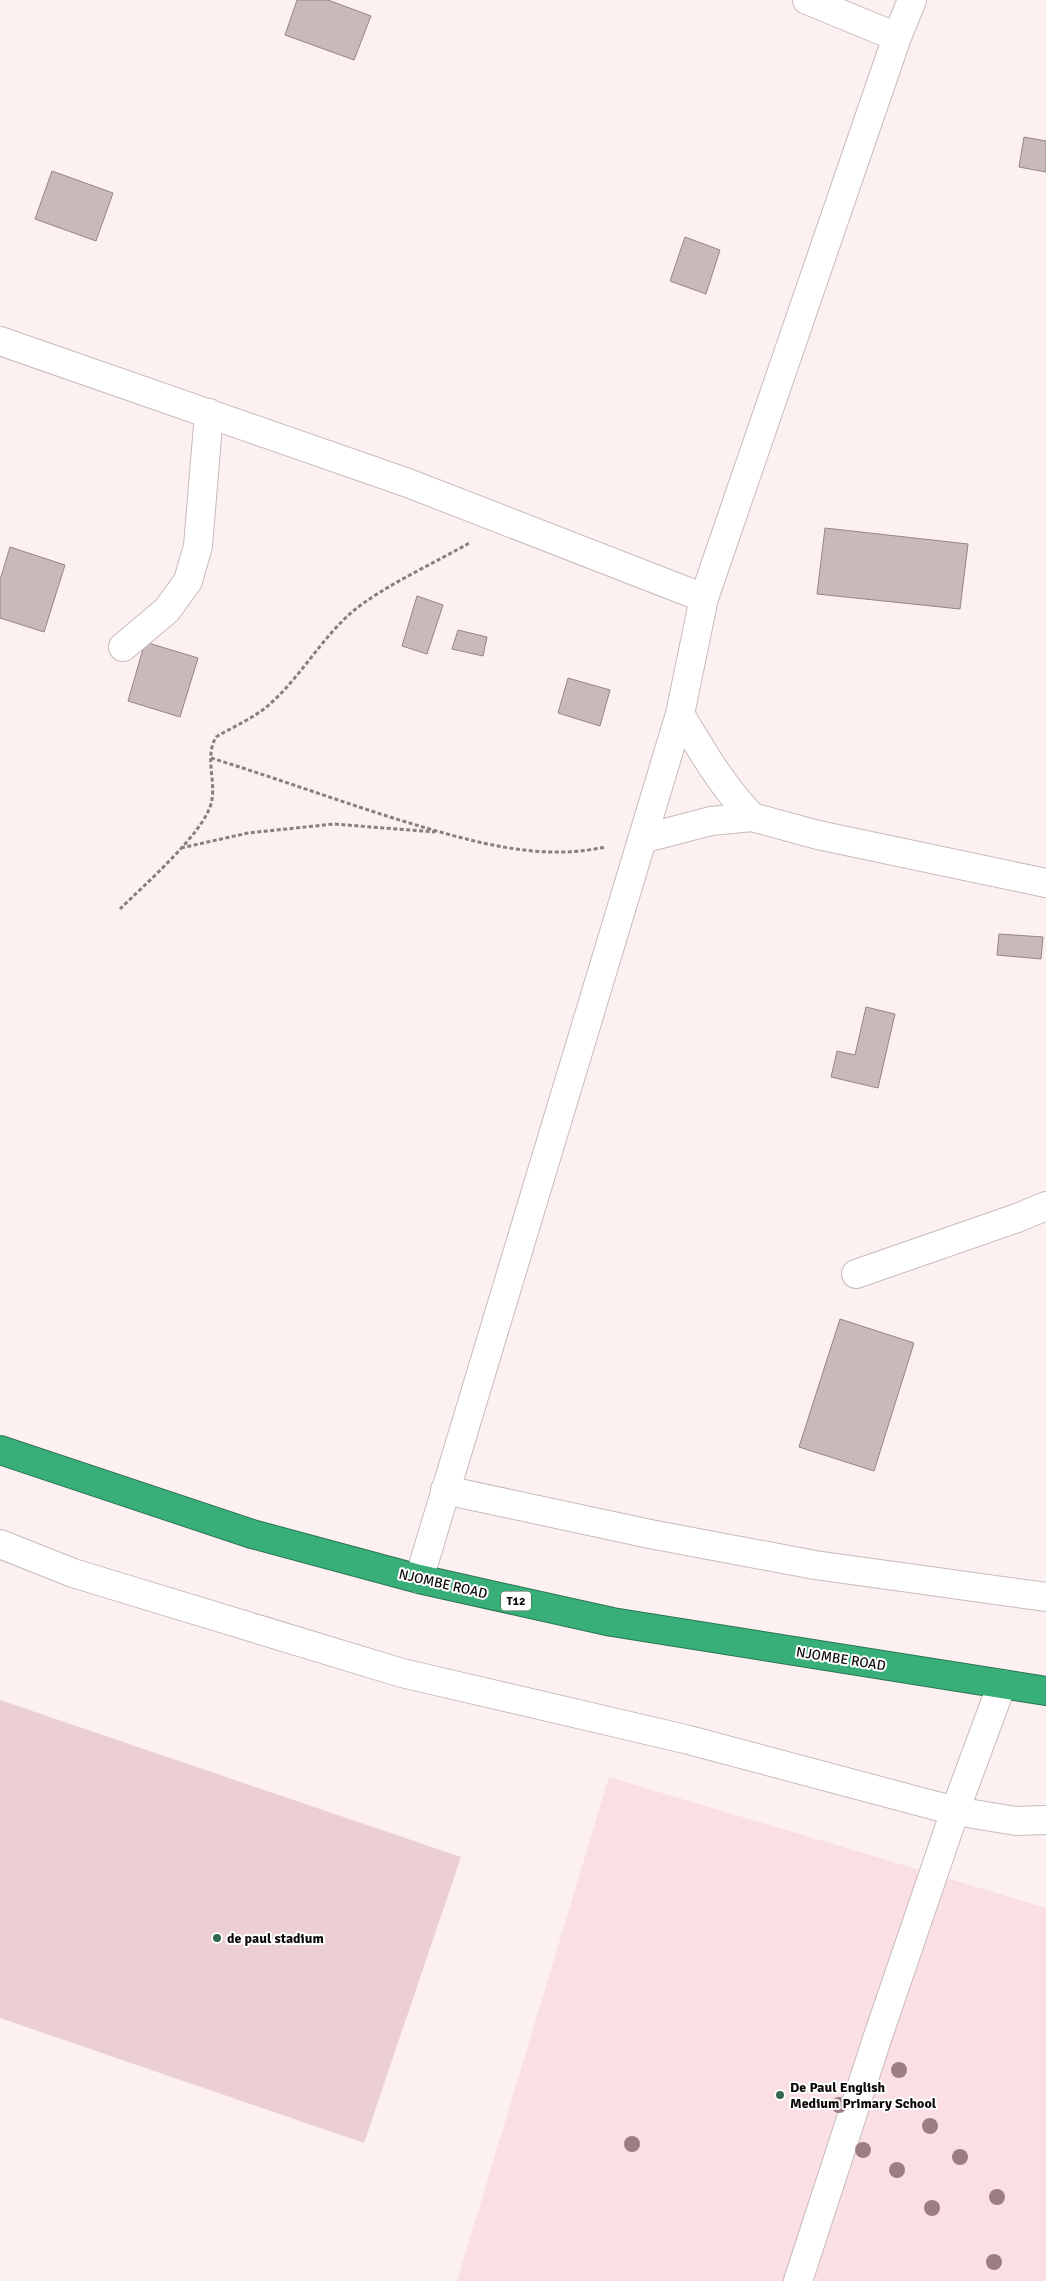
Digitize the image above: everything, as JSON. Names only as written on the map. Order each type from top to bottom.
[{"type":"highway","name":"NJOMBE ROAD","points":[[0,1450],[252,1534],[420,1579],[612,1622],[1046,1691]]},
{"type":"street","points":[[807,0],[897,37]]},
{"type":"street","points":[[420,1579],[445,1490],[680,714],[704,598],[897,37],[912,0]]},
{"type":"street","points":[[0,341],[408,483],[704,598]]},
{"type":"street","points":[[123,647],[167,610],[188,581],[198,546],[209,413]]},
{"type":"street","points":[[680,714],[730,794],[752,817]]},
{"type":"street","points":[[642,839],[711,821],[752,817],[818,834],[1046,883]]},
{"type":"street","points":[[856,1274],[1017,1218],[1046,1206]]},
{"type":"street","points":[[445,1490],[650,1534],[815,1565],[1046,1597]]},
{"type":"street","points":[[0,1544],[73,1573],[402,1673],[685,1739],[955,1811],[1016,1821],[1046,1820]]},
{"type":"street","points":[[798,2281],[955,1811],[1002,1684]]},
{"type":"path","points":[[120,908],[181,848],[210,806],[214,790],[210,758],[211,745],[216,737],[270,705],[291,683],[337,627],[354,611],[393,586],[506,521]]},
{"type":"path","points":[[210,758],[440,832],[495,846],[544,852],[589,850],[642,839]]},
{"type":"path","points":[[181,848],[248,833],[334,824],[440,832]]},
{"type":"shaded area","name":"de paul stadium","points":[[0,1700],[461,1857],[364,2143],[0,2018]]},
{"type":"shaded area","name":"De Paul English Medium Primary School","points":[[609,1777],[1046,1908],[1046,2281],[457,2281]]},
{"type":"building","points":[[297,0],[328,0],[371,16],[354,60],[285,35]]},
{"type":"building","points":[[1024,137],[1046,141],[1046,172],[1019,167]]},
{"type":"building","points":[[52,171],[113,193],[96,241],[35,219]]},
{"type":"building","points":[[685,237],[720,250],[706,294],[670,281]]},
{"type":"building","points":[[825,528],[968,544],[960,609],[817,594]]},
{"type":"building","points":[[10,547],[65,565],[44,632],[0,618],[0,580]]},
{"type":"building","points":[[417,596],[443,605],[427,654],[402,646]]},
{"type":"building","points":[[458,630],[487,637],[483,656],[452,649]]},
{"type":"building","points":[[145,642],[198,658],[180,717],[128,701]]},
{"type":"building","points":[[568,678],[610,690],[600,726],[558,713]]},
{"type":"building","points":[[999,934],[1043,937],[1041,959],[997,955]]},
{"type":"building","points":[[866,1007],[895,1014],[878,1088],[831,1077],[837,1051],[855,1055]]},
{"type":"building","points":[[840,1319],[914,1343],[874,1471],[799,1447]]},
{"type":"place","name":"de paul stadium","points":[[217,1938]]},
{"type":"place","name":"De Paul English Medium Primary School","points":[[780,2095]]}]
